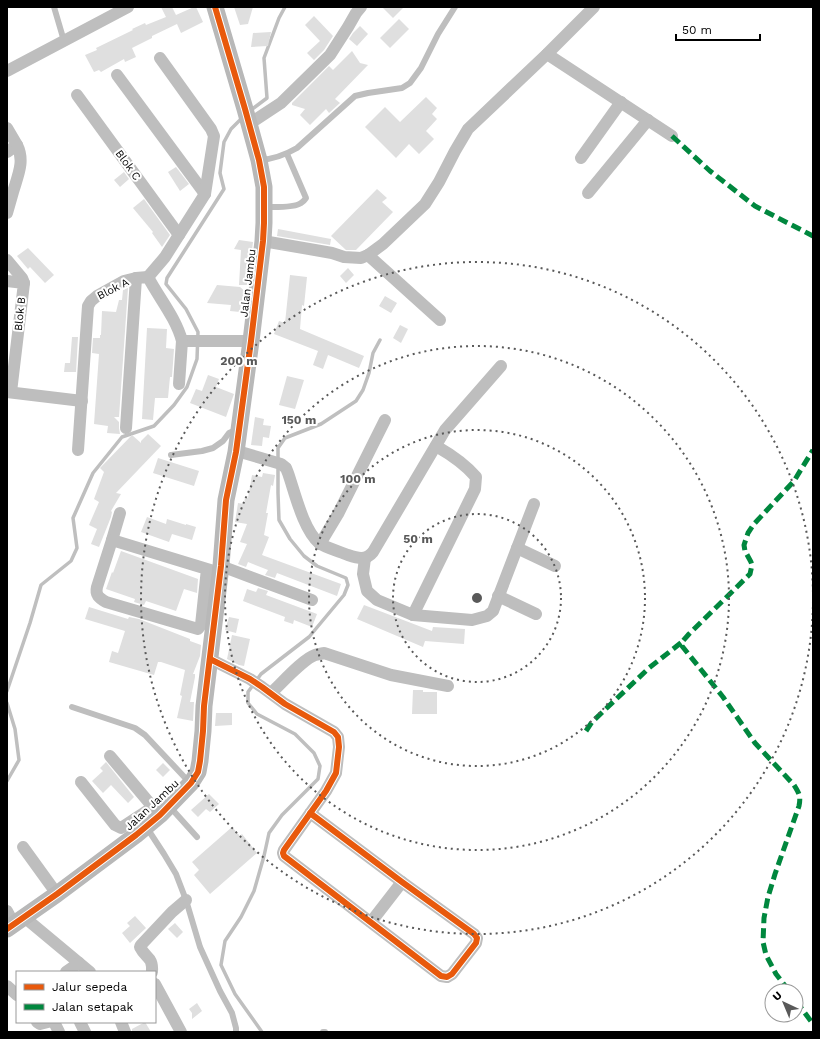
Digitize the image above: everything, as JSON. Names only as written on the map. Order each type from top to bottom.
[{"type":"street","points":[[7,71],[128,7]]},
{"type":"street","name":"Jalan Jambu","points":[[13,920],[57,894],[146,827],[161,809],[190,783],[198,772],[210,659],[216,569],[226,500],[236,452],[251,341],[264,223],[264,187],[259,160],[248,117],[215,7]]},
{"type":"street","points":[[248,117],[281,103],[330,55],[361,7]]},
{"type":"street","points":[[263,240],[332,253],[344,257],[361,258],[368,255],[383,244],[425,204],[439,182],[468,129],[594,7]]},
{"type":"street","points":[[547,54],[672,136]]},
{"type":"street","points":[[136,278],[148,277],[165,257],[205,194],[214,136],[211,129],[160,58]]},
{"type":"street","points":[[117,76],[205,194]]},
{"type":"street","name":"Blok C","points":[[77,95],[179,235]]},
{"type":"street","points":[[581,158],[621,102]]},
{"type":"street","points":[[588,194],[648,120]]},
{"type":"street","points":[[7,128],[17,145],[21,158],[19,176],[7,213]]},
{"type":"street","points":[[7,152],[17,145]]},
{"type":"street","points":[[368,255],[440,320]]},
{"type":"street","name":"Blok B","points":[[7,260],[22,278],[24,283],[9,392],[82,401]]},
{"type":"street","points":[[148,277],[181,336],[186,341],[251,341]]},
{"type":"street","name":"Blok A","points":[[78,450],[88,306],[90,301],[97,296],[124,281],[136,278],[126,428]]},
{"type":"street","name":"Blok B","points":[[7,281],[24,283]]},
{"type":"street","points":[[179,384],[186,341]]},
{"type":"street","points":[[236,452],[281,464],[286,468],[305,523],[311,534],[320,544],[356,558],[365,558],[370,556],[373,552],[446,430],[501,366]]},
{"type":"street","points":[[320,544],[338,514],[385,420]]},
{"type":"street","points":[[413,615],[475,489],[476,477],[472,472],[448,453],[436,446]]},
{"type":"street","points":[[365,558],[363,574],[367,591],[377,600],[413,615],[472,620],[487,616],[493,611],[534,504]]},
{"type":"street","points":[[120,513],[96,590],[98,597],[106,602],[198,629],[201,625],[216,569]]},
{"type":"street","points":[[112,540],[216,569],[312,600]]},
{"type":"street","points":[[517,548],[555,566]]},
{"type":"street","points":[[498,596],[536,614]]},
{"type":"street","points":[[266,690],[300,666],[308,658],[324,653],[391,675],[448,686]]},
{"type":"street","points":[[210,659],[250,679],[284,704],[334,732],[338,737],[339,754],[336,773],[326,791],[310,813],[284,850],[283,855],[441,976],[447,977],[452,974],[476,943],[474,934],[310,813]]},
{"type":"street","points":[[81,782],[115,825],[121,828],[161,809],[147,798],[110,756]]},
{"type":"street","points":[[23,847],[57,894]]},
{"type":"street","points":[[371,922],[402,882]]},
{"type":"street","points":[[152,971],[153,964],[151,960],[140,947],[172,912],[186,900]]},
{"type":"street","points":[[13,920],[89,971]]},
{"type":"street","points":[[67,971],[79,963]]},
{"type":"street","points":[[7,986],[16,994]]},
{"type":"street","points":[[156,986],[181,1032]]},
{"type":"street","points":[[54,1023],[59,1032]]},
{"type":"street","points":[[80,1023],[85,1032]]},
{"type":"lane","points":[[54,7],[64,41]]},
{"type":"lane","points":[[259,160],[272,159],[287,154],[297,148],[355,96],[402,88],[410,83],[421,68],[438,34],[455,7]]},
{"type":"lane","points":[[263,207],[297,205],[303,203],[306,198],[287,154]]},
{"type":"lane","points":[[171,455],[213,448],[229,433],[239,429]]},
{"type":"lane","points":[[72,707],[135,728],[145,736],[190,783]]},
{"type":"lane","points":[[161,809],[197,837]]},
{"type":"lane","points":[[146,827],[176,874],[186,900],[200,947],[232,1013],[237,1031]]},
{"type":"building","points":[[161,7],[172,7],[176,15],[196,7],[203,22],[181,33],[177,24],[132,48],[136,57],[125,62],[124,59],[101,72],[99,70],[94,72],[85,55],[97,50],[96,48],[133,30],[132,29],[145,23],[146,25],[166,17]]},
{"type":"building","points":[[234,7],[253,7],[248,24],[240,25]]},
{"type":"building","points":[[382,7],[404,7],[393,18]]},
{"type":"building","points":[[314,16],[333,36],[324,50],[314,60],[307,53],[320,41],[305,25]]},
{"type":"building","points":[[399,19],[409,29],[390,48],[380,38]]},
{"type":"building","points":[[360,26],[368,34],[357,46],[349,39]]},
{"type":"building","points":[[271,32],[268,46],[251,47],[253,33]]},
{"type":"building","points":[[352,51],[360,63],[368,65],[335,99],[340,103],[329,113],[326,109],[310,125],[300,115],[305,109],[292,105],[292,103],[329,66],[333,70]]},
{"type":"building","points":[[426,97],[437,108],[432,114],[437,119],[426,131],[434,139],[419,154],[409,144],[396,158],[365,127],[385,107],[400,122]]},
{"type":"building","points":[[176,167],[189,184],[180,191],[168,172]]},
{"type":"building","points":[[124,172],[129,179],[120,187],[114,180]]},
{"type":"building","points":[[377,189],[387,198],[382,202],[393,212],[356,250],[346,250],[331,236]]},
{"type":"building","points":[[144,199],[170,235],[162,247],[152,233],[153,232],[133,208]]},
{"type":"building","points":[[278,229],[331,239],[330,245],[277,236]]},
{"type":"building","points":[[239,240],[253,242],[248,285],[239,285],[241,250],[234,249]]},
{"type":"building","points":[[28,248],[54,275],[45,283],[30,267],[28,269],[17,256]]},
{"type":"building","points":[[348,268],[354,275],[346,283],[340,276]]},
{"type":"building","points":[[290,275],[307,277],[304,306],[302,305],[300,329],[364,356],[359,368],[328,355],[323,369],[313,365],[318,351],[274,334],[279,321],[285,323]]},
{"type":"building","points":[[217,285],[240,287],[247,293],[246,301],[241,303],[240,312],[230,311],[231,305],[207,303]]},
{"type":"building","points":[[128,288],[119,417],[114,417],[119,422],[120,434],[107,433],[108,426],[94,424],[99,354],[92,353],[93,338],[100,338],[101,335],[102,311],[116,312],[119,300],[122,300],[123,290]]},
{"type":"building","points":[[385,296],[397,303],[391,313],[379,306]]},
{"type":"building","points":[[400,325],[408,329],[401,343],[393,338]]},
{"type":"building","points":[[147,328],[167,329],[166,348],[174,349],[172,377],[170,377],[168,398],[155,398],[153,420],[142,419]]},
{"type":"building","points":[[72,337],[78,337],[76,372],[64,372],[65,363],[70,363]]},
{"type":"building","points":[[208,375],[219,379],[216,387],[234,394],[226,417],[190,403],[196,389],[202,391]]},
{"type":"building","points":[[287,376],[304,380],[295,409],[279,405]]},
{"type":"building","points":[[255,417],[264,419],[263,425],[271,426],[269,438],[263,437],[262,446],[251,445]]},
{"type":"building","points":[[148,434],[161,446],[116,493],[121,494],[111,511],[111,517],[99,547],[91,544],[97,529],[89,525],[99,502],[94,499],[104,472],[100,468],[132,435],[141,443],[141,441]]},
{"type":"building","points":[[158,458],[199,471],[194,486],[153,473]]},
{"type":"building","points":[[263,473],[275,475],[273,486],[271,485],[266,513],[268,513],[264,535],[269,537],[262,555],[341,584],[337,596],[277,573],[275,578],[265,575],[268,570],[248,562],[246,567],[238,564],[247,544],[240,542],[247,524],[235,522],[238,503],[244,504],[245,497],[248,498],[252,475],[262,477]]},
{"type":"building","points":[[147,517],[166,524],[167,519],[196,527],[192,540],[172,534],[169,542],[141,532]]},
{"type":"building","points":[[121,551],[198,579],[197,593],[184,589],[176,611],[146,601],[144,605],[134,602],[135,599],[106,589]]},
{"type":"building","points":[[258,588],[268,591],[266,595],[317,614],[312,627],[294,620],[293,624],[284,621],[285,617],[243,601],[247,589],[256,592]]},
{"type":"building","points":[[364,605],[432,631],[433,627],[465,629],[464,644],[425,641],[423,647],[357,619]]},
{"type":"building","points":[[89,607],[128,619],[129,617],[139,619],[190,639],[190,641],[201,645],[200,656],[193,674],[195,674],[195,677],[190,702],[194,702],[193,721],[177,718],[182,696],[180,695],[185,670],[158,662],[154,675],[109,662],[112,651],[118,653],[125,631],[85,619]]},
{"type":"building","points":[[229,617],[239,619],[236,633],[225,630]]},
{"type":"building","points":[[232,635],[250,639],[244,666],[227,659]]},
{"type":"building","points":[[413,690],[437,692],[437,714],[412,714]]},
{"type":"building","points":[[216,713],[232,713],[232,725],[215,726]]},
{"type":"building","points":[[106,762],[134,797],[128,803],[111,785],[103,793],[92,781],[103,771],[100,768]]},
{"type":"building","points":[[163,763],[170,770],[163,777],[156,770]]},
{"type":"building","points":[[209,794],[219,804],[210,812],[206,809],[198,817],[191,810]]},
{"type":"building","points":[[232,827],[240,836],[242,834],[257,853],[210,894],[194,875],[199,870],[192,862]]},
{"type":"building","points":[[135,916],[146,928],[130,943],[122,933],[130,926],[127,923]]},
{"type":"building","points":[[175,923],[183,932],[177,938],[168,929]]},
{"type":"building","points":[[197,1003],[202,1011],[192,1019],[192,1013],[189,1009]]},
{"type":"building","points":[[146,1023],[151,1032],[132,1032],[132,1029]]},
{"type":"waterway","points":[[251,110],[267,98],[264,58],[279,18],[285,7]]},
{"type":"waterway","points":[[7,691],[41,585],[71,561],[77,548],[73,518],[93,473],[122,437],[154,426],[174,405],[187,387],[197,359],[198,332],[186,309],[166,284],[167,278],[224,189],[220,173],[224,142],[231,129],[242,118]]},
{"type":"waterway","points":[[262,1032],[235,994],[221,965],[225,941],[241,917],[254,891],[269,833],[282,815],[318,779],[320,766],[314,753],[295,734],[257,714],[248,703],[248,692],[261,674],[309,637],[344,595],[348,585],[346,578],[317,566],[304,556],[290,539],[279,520],[278,448],[285,438],[321,424],[356,401],[363,390],[369,373],[373,353],[380,340]]},
{"type":"waterway","points":[[7,703],[15,729],[19,760],[7,781]]},
{"type":"marked path","points":[[672,136],[710,171],[755,206],[813,236]]},
{"type":"marked path","points":[[783,983],[776,974],[766,955],[763,942],[764,918],[768,897],[775,874],[799,806],[799,795],[794,785],[755,743],[723,697],[682,646],[682,642],[750,574],[752,565],[745,551],[744,545],[748,533],[754,524],[794,481],[813,450]]},
{"type":"marked path","points":[[586,731],[592,722],[649,668],[682,642]]},
{"type":"marked path","points":[[804,1012],[813,1024]]},
{"type":"cycle path","points":[[7,929],[136,835],[160,815],[191,783],[198,772],[203,731],[204,706],[221,566],[226,500],[236,452],[251,341],[264,223],[264,187],[259,160],[215,7]]},
{"type":"cycle path","points":[[210,659],[250,679],[285,704],[334,732],[338,737],[339,747],[336,773],[326,791],[284,850],[284,856],[441,976],[447,977],[452,974],[476,943],[477,938],[474,934],[402,882],[310,813]]}]
